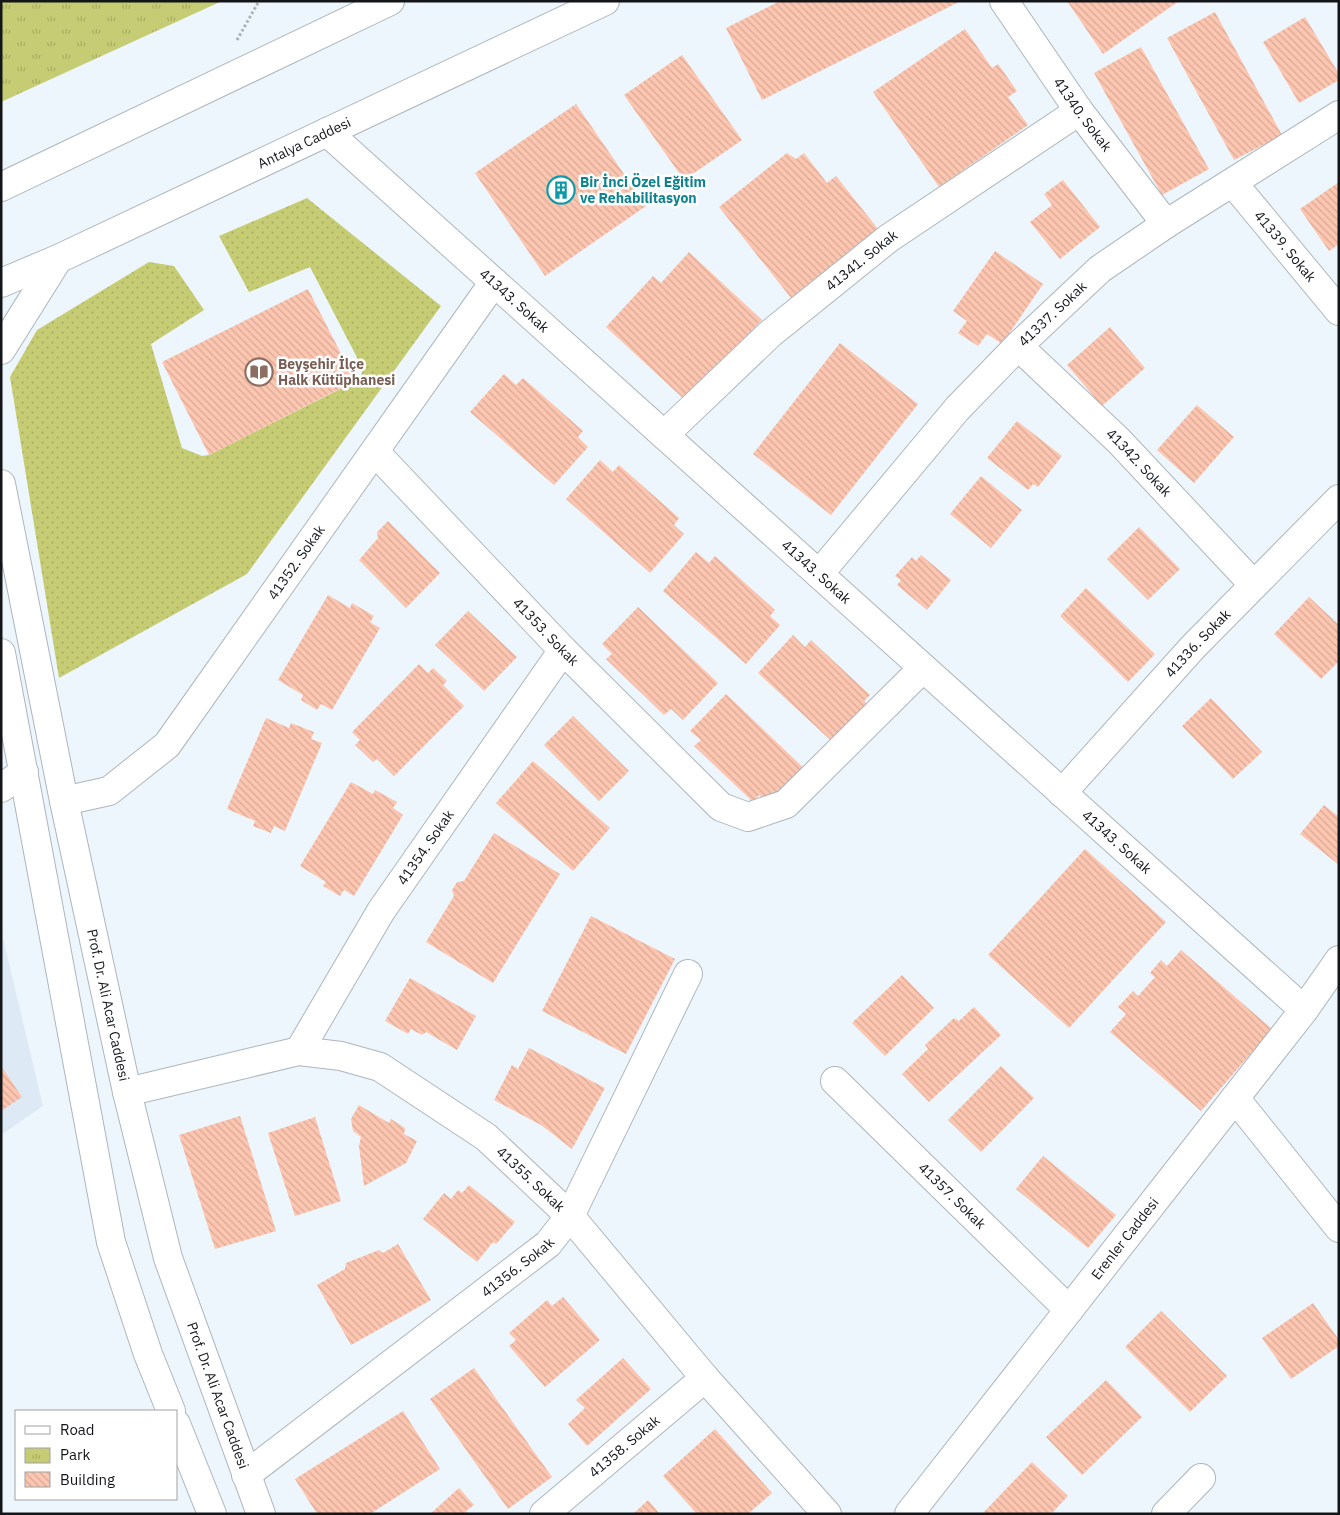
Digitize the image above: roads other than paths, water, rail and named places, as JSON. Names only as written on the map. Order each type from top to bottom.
[{"type":"street","points":[[1,188],[390,1]]},
{"type":"street","name":"Antalya Caddesi","points":[[1,284],[58,260],[605,1]]},
{"type":"street","name":"41340. Sokak","points":[[1004,1],[1079,111],[1166,224]]},
{"type":"street","name":"41341. Sokak","points":[[664,435],[771,333],[889,238],[1079,111]]},
{"type":"street","name":"41337. Sokak","points":[[818,574],[957,409],[1018,346],[1100,268],[1339,115]]},
{"type":"street","name":"41343. Sokak","points":[[327,132],[1304,1010]]},
{"type":"street","name":"41339. Sokak","points":[[1233,183],[1339,311]]},
{"type":"street","points":[[1,350],[58,260]]},
{"type":"street","name":"41352. Sokak","points":[[64,801],[109,792],[167,745],[494,282]]},
{"type":"street","name":"41342. Sokak","points":[[1018,346],[1118,441],[1254,585]]},
{"type":"street","name":"41353. Sokak","points":[[375,452],[563,650],[721,807],[748,817],[786,804],[924,668]]},
{"type":"street","name":"Prof. Dr. Ali Acar Caddesi","points":[[1,484],[64,801],[127,1092],[168,1258],[261,1514]]},
{"type":"street","name":"41336. Sokak","points":[[1062,793],[1193,647],[1339,498]]},
{"type":"street","name":"41354. Sokak","points":[[299,1051],[381,911],[563,650]]},
{"type":"street","points":[[1,653],[111,1242],[148,1354],[171,1410]]},
{"type":"street","points":[[1,788],[24,772]]},
{"type":"street","name":"Erenler Caddesi","points":[[909,1514],[1304,1010],[1339,960]]},
{"type":"street","name":"41356. Sokak","points":[[246,1475],[548,1244],[570,1216],[688,974]]},
{"type":"street","name":"41355. Sokak","points":[[86,1101],[299,1051],[341,1056],[380,1067],[486,1137],[570,1216],[705,1378],[827,1514]]},
{"type":"street","name":"41357. Sokak","points":[[836,1081],[1069,1310]]},
{"type":"street","points":[[1235,1098],[1339,1228]]},
{"type":"street","name":"41358. Sokak","points":[[544,1514],[705,1378]]},
{"type":"street","points":[[178,1429],[212,1514]]},
{"type":"street","points":[[1166,1514],[1201,1478]]},
{"type":"place","name":"Bir İnci Özel Eğitim ve Rehabilitasyon","points":[[561,190]]},
{"type":"place","name":"Beyşehir İlçe Halk Kütüphanesi","points":[[259,372]]}]
